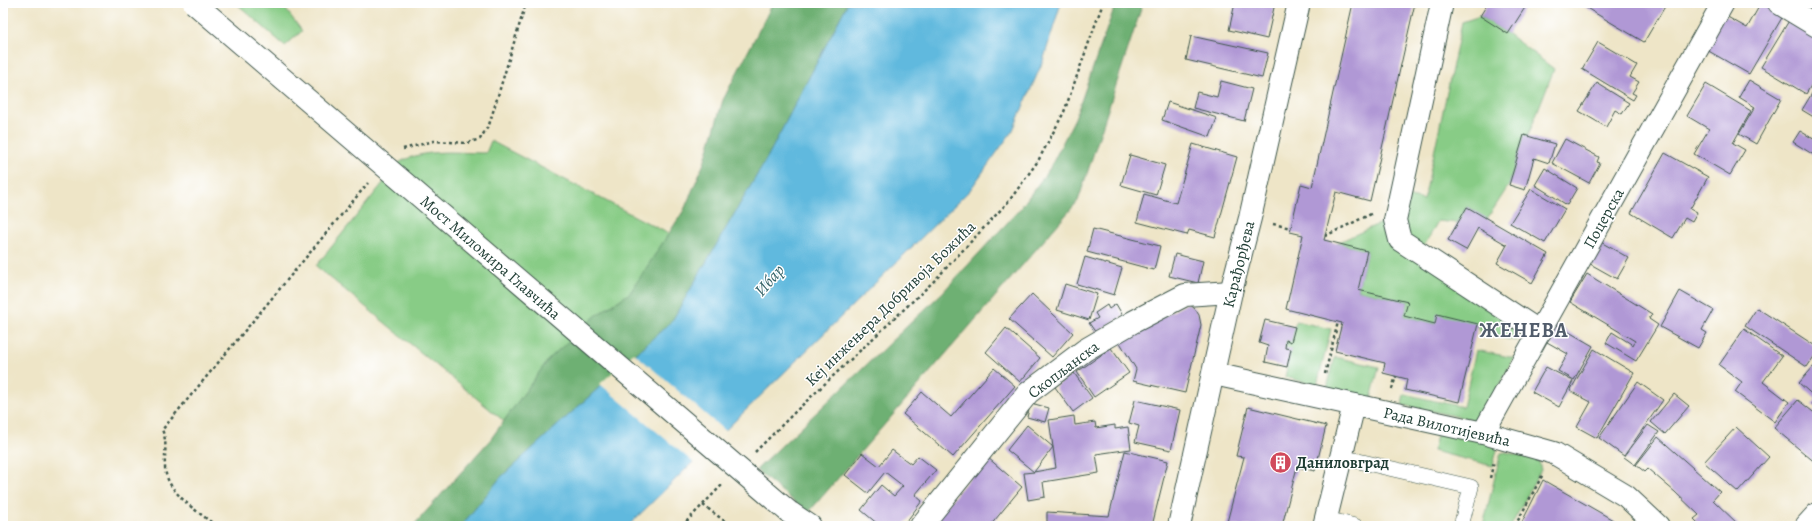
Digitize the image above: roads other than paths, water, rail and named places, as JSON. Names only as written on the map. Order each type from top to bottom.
[{"type":"street","name":"Мост Миломира Главчића","points":[[194,3],[789,512],[810,526]]},
{"type":"street","name":"Карађорђева","points":[[1179,526],[1231,292],[1299,3]]},
{"type":"street","points":[[1442,3],[1395,220],[1400,240],[1540,332]]},
{"type":"street","name":"Поцерска","points":[[1483,433],[1723,3]]},
{"type":"street","points":[[1780,3],[1817,26]]},
{"type":"street","name":"Скопљанска","points":[[921,526],[1028,393],[1085,350],[1133,322],[1185,296],[1231,292]]},
{"type":"street","name":"Рада Вилотијевића","points":[[1214,374],[1483,433],[1554,453],[1626,496],[1658,526]]},
{"type":"street","points":[[1325,522],[1354,405]]},
{"type":"street","points":[[1806,526],[1817,514]]},
{"type":"lane","points":[[1341,457],[1471,487],[1462,526]]},
{"type":"lane","points":[[1325,522],[1355,526]]},
{"type":"water","name":"Ибар","points":[[848,3],[1061,3],[1043,61],[1013,130],[970,190],[628,526],[461,526],[501,477],[672,321],[768,156]]},
{"type":"place","name":"Даниловград","points":[[1280,462]]},
{"type":"district","name":"ЖЕНЕВА","points":[[1524,330]]}]
